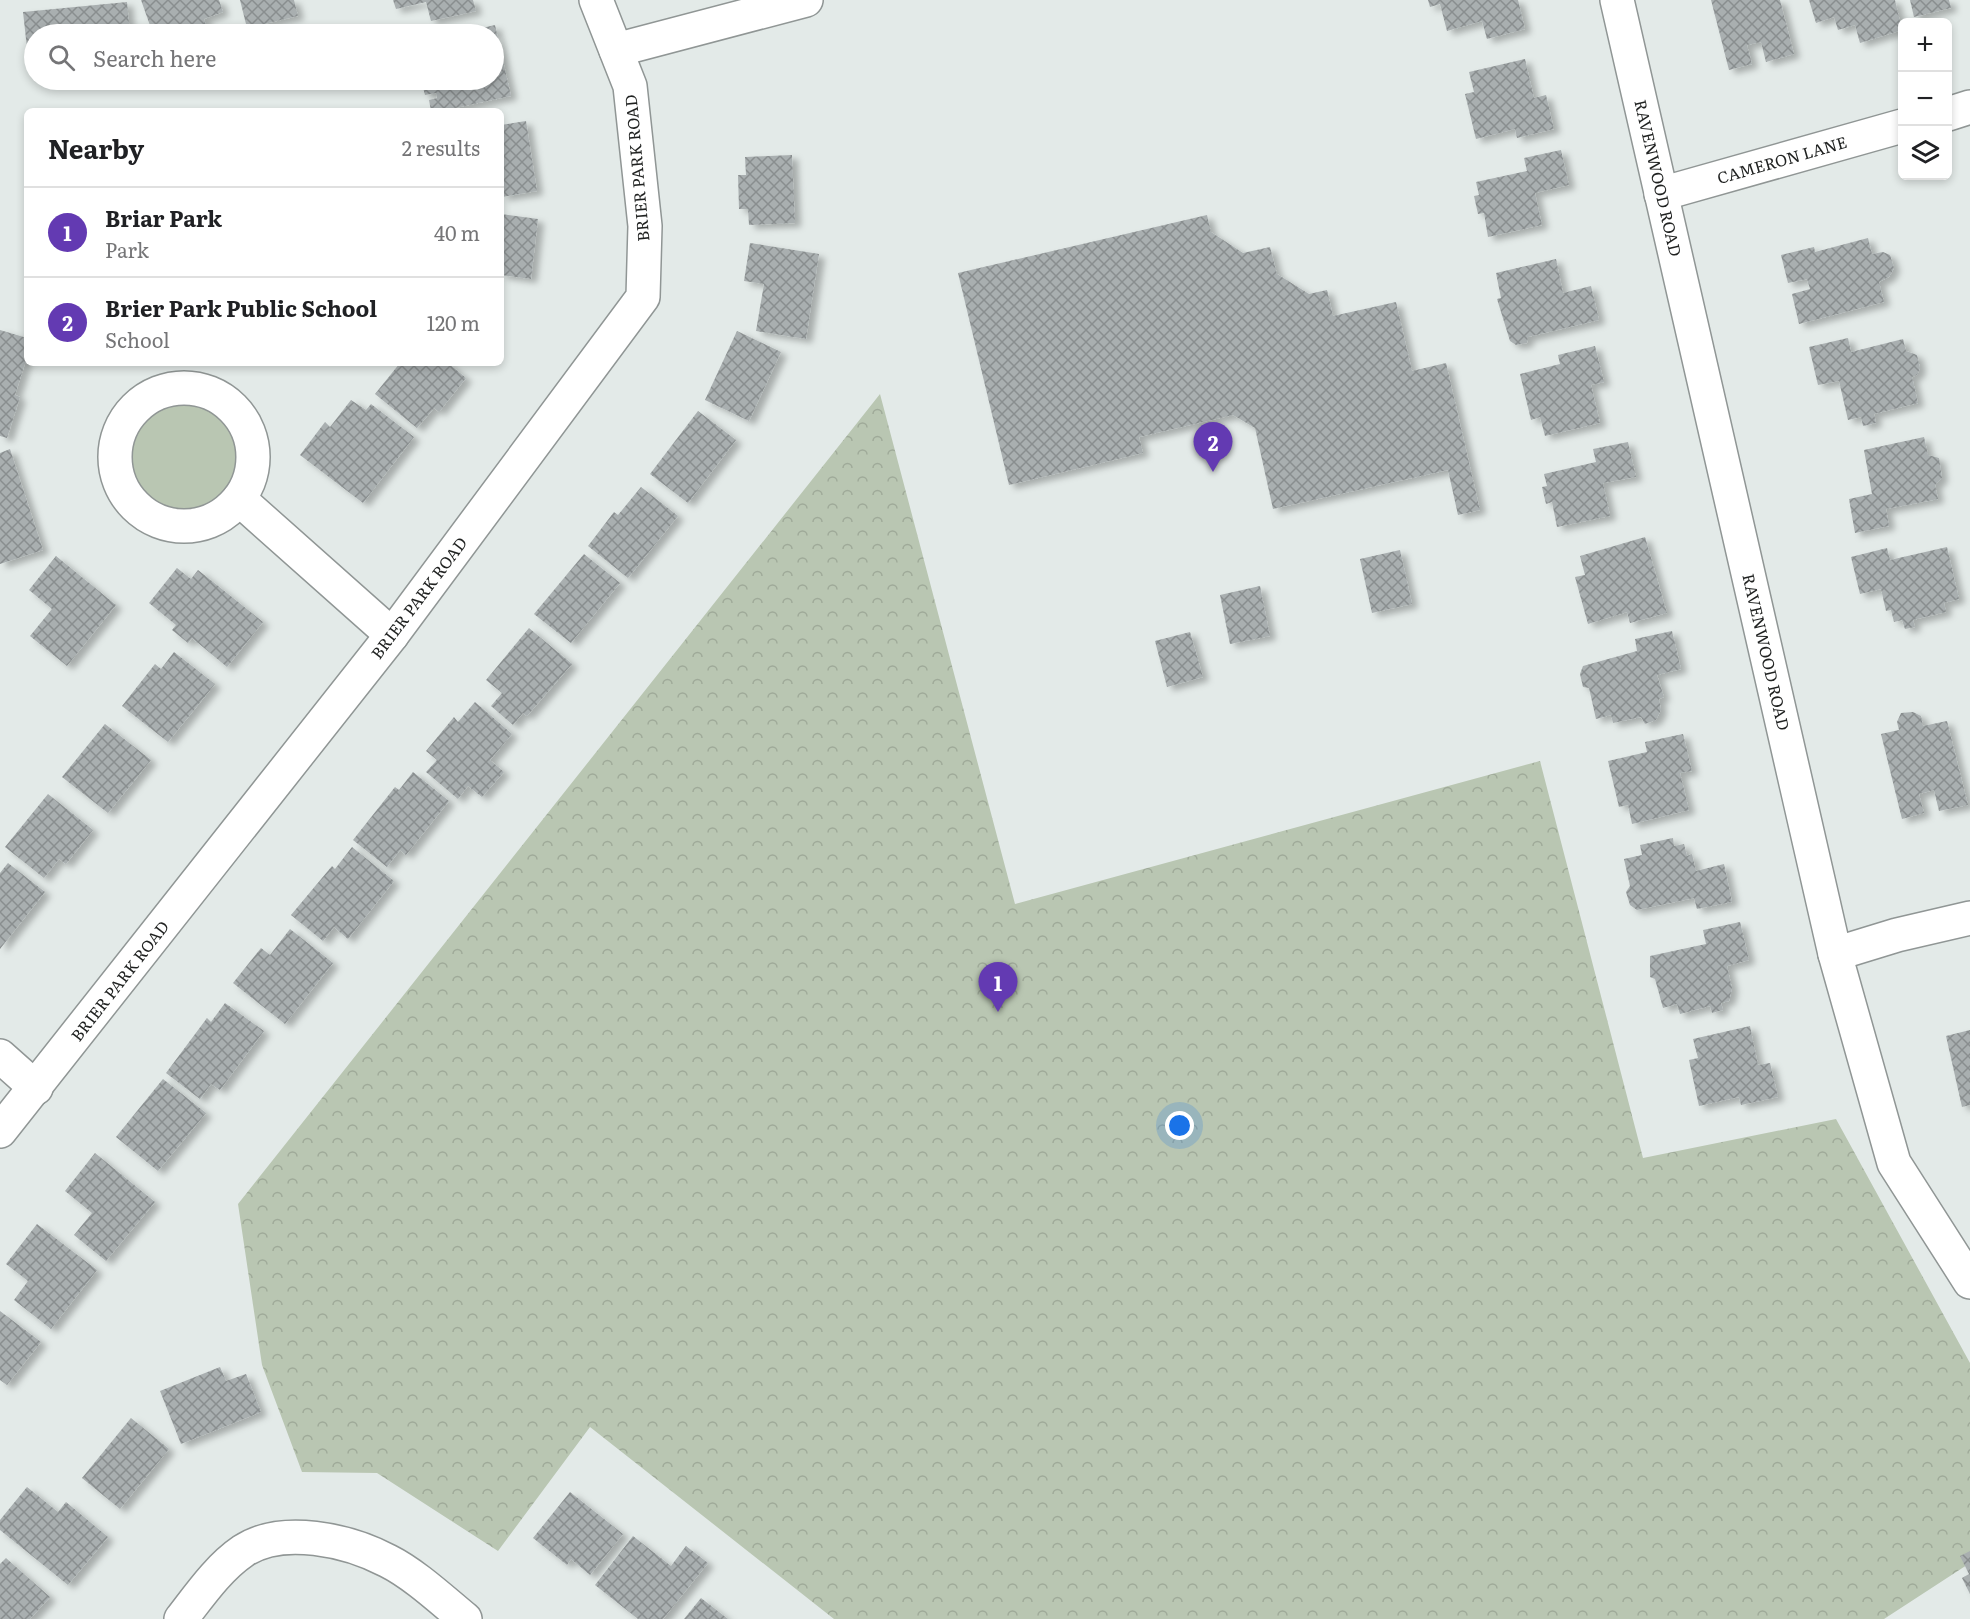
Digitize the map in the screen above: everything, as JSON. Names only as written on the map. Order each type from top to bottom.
[{"type":"street","name":"BRIER PARK ROAD","points":[[0,1131],[392,634],[643,297],[645,226],[630,86],[596,0]]},
{"type":"street","points":[[616,50],[806,0]]},
{"type":"street","name":"RAVENWOOD ROAD","points":[[1617,0],[1835,954],[1894,1163],[1970,1282]]},
{"type":"street","points":[[1952,112],[1970,107]]},
{"type":"street","name":"CAMERON LANE","points":[[1661,194],[1898,127]]},
{"type":"street","points":[[182,388],[204,391],[224,400],[240,416],[250,436],[254,458],[250,480],[239,499],[222,515],[200,524],[177,526],[154,520],[135,506],[121,487],[115,465],[116,441],[126,420],[140,403],[160,392],[182,388]]},
{"type":"street","points":[[239,499],[392,634]]},
{"type":"street","points":[[1835,954],[1897,935],[1970,918]]},
{"type":"street","points":[[0,1056],[36,1088]]},
{"type":"street","points":[[181,1619],[217,1574],[243,1551],[265,1541],[297,1537],[331,1541],[361,1549],[389,1562],[465,1619]]},
{"type":"green space","points":[[880,394],[1015,904],[1540,761],[1643,1158],[1836,1119],[1970,1363],[1970,1563],[1884,1619],[834,1619],[590,1427],[498,1551],[377,1473],[302,1472],[262,1365],[238,1204]]},
{"type":"green space","points":[[183,404],[203,408],[221,419],[232,437],[236,457],[232,477],[221,495],[203,506],[183,510],[163,506],[145,495],[134,477],[130,457],[134,437],[145,419],[163,408]]},
{"type":"building","points":[[141,0],[219,0],[223,12],[204,19],[206,24],[149,24]]},
{"type":"building","points":[[240,0],[294,0],[298,16],[264,24],[246,24]]},
{"type":"building","points":[[393,0],[473,0],[476,11],[431,21],[426,2],[396,9]]},
{"type":"building","points":[[1428,0],[1518,0],[1525,29],[1487,39],[1482,21],[1447,31],[1440,4],[1430,7]]},
{"type":"building","points":[[1711,0],[1780,0],[1794,54],[1766,62],[1761,42],[1747,45],[1752,64],[1729,70]]},
{"type":"building","points":[[1809,0],[1895,0],[1899,18],[1898,31],[1860,43],[1855,25],[1838,30],[1834,17],[1816,23]]},
{"type":"building","points":[[1910,0],[1949,0],[1951,8],[1914,17]]},
{"type":"building","points":[[127,2],[129,24],[24,24],[23,12]]},
{"type":"building","points":[[1525,59],[1534,98],[1546,95],[1554,129],[1517,138],[1515,129],[1476,139],[1465,94],[1474,92],[1469,72]]},
{"type":"building","points":[[504,65],[511,96],[455,108],[430,108],[429,100],[437,98],[436,93],[425,95],[424,90],[504,90]]},
{"type":"building","points":[[526,121],[537,191],[504,197],[504,125]]},
{"type":"building","points":[[1561,150],[1569,185],[1535,193],[1542,225],[1488,237],[1484,213],[1478,214],[1474,196],[1479,195],[1476,182],[1527,171],[1524,158]]},
{"type":"building","points":[[792,155],[795,223],[749,225],[748,209],[739,209],[738,175],[746,175],[745,157]]},
{"type":"building","points":[[504,214],[538,219],[531,279],[504,275]]},
{"type":"building","points":[[1207,215],[1211,232],[1243,253],[1270,247],[1277,274],[1309,294],[1327,290],[1333,316],[1396,302],[1412,371],[1446,363],[1480,510],[1458,515],[1448,470],[1273,509],[1255,428],[1233,415],[1139,437],[1143,453],[1009,485],[958,273]]},
{"type":"building","points":[[1868,238],[1872,254],[1883,252],[1890,255],[1894,268],[1889,277],[1879,282],[1884,302],[1799,324],[1792,294],[1810,289],[1807,279],[1788,283],[1781,255],[1814,247],[1815,252]]},
{"type":"building","points":[[750,243],[819,254],[806,339],[756,331],[764,284],[744,281]]},
{"type":"building","points":[[1556,259],[1563,293],[1591,286],[1599,320],[1528,337],[1527,343],[1516,345],[1510,341],[1497,299],[1501,298],[1496,273]]},
{"type":"building","points":[[0,330],[24,337],[24,366],[15,395],[20,397],[7,438],[0,436]]},
{"type":"building","points":[[737,331],[781,352],[749,421],[705,400]]},
{"type":"building","points":[[1848,338],[1851,352],[1903,339],[1906,351],[1917,355],[1920,368],[1917,375],[1912,377],[1918,403],[1874,414],[1876,423],[1863,426],[1861,417],[1848,420],[1839,381],[1818,385],[1809,347]]},
{"type":"building","points":[[1595,346],[1604,382],[1591,385],[1600,423],[1545,436],[1540,417],[1531,420],[1520,374],[1560,364],[1558,355]]},
{"type":"building","points":[[398,366],[452,366],[466,378],[439,412],[434,408],[417,428],[375,394]]},
{"type":"building","points":[[351,400],[366,410],[371,404],[414,437],[363,503],[300,455],[325,422],[330,427]]},
{"type":"building","points":[[698,411],[736,440],[688,503],[650,474]]},
{"type":"building","points":[[1924,437],[1928,455],[1939,458],[1942,478],[1935,485],[1938,499],[1886,509],[1889,526],[1855,533],[1849,499],[1872,494],[1864,450]]},
{"type":"building","points":[[1628,442],[1636,477],[1603,483],[1610,516],[1557,527],[1552,502],[1546,504],[1542,487],[1547,486],[1544,474],[1596,462],[1593,449]]},
{"type":"building","points":[[10,449],[43,550],[0,564],[0,453]]},
{"type":"building","points":[[641,487],[678,516],[628,578],[588,546],[614,512],[618,515]]},
{"type":"building","points":[[1645,537],[1667,613],[1630,623],[1627,612],[1588,624],[1575,577],[1585,575],[1580,556]]},
{"type":"building","points":[[1947,547],[1959,599],[1944,603],[1946,612],[1913,620],[1915,627],[1905,629],[1902,620],[1894,622],[1891,610],[1886,611],[1881,589],[1860,594],[1851,557],[1887,548],[1890,560]]},
{"type":"building","points":[[1400,550],[1412,604],[1372,613],[1360,559]]},
{"type":"building","points":[[584,554],[620,583],[571,643],[534,614]]},
{"type":"building","points":[[56,556],[116,605],[67,666],[30,636],[52,609],[29,590]]},
{"type":"building","points":[[177,568],[191,579],[198,570],[263,622],[227,667],[192,638],[188,643],[172,630],[176,625],[149,603]]},
{"type":"building","points":[[1260,586],[1270,636],[1230,644],[1220,595]]},
{"type":"building","points":[[529,628],[572,664],[527,716],[523,713],[513,725],[491,706],[502,693],[486,680]]},
{"type":"building","points":[[1672,631],[1681,669],[1657,675],[1664,697],[1659,699],[1661,710],[1656,720],[1645,724],[1641,717],[1613,723],[1611,715],[1596,719],[1589,688],[1583,687],[1580,674],[1583,666],[1637,651],[1635,639]]},
{"type":"building","points":[[1190,632],[1203,677],[1167,687],[1155,641]]},
{"type":"building","points":[[174,652],[215,684],[168,742],[122,706],[155,664],[161,669]]},
{"type":"building","points":[[475,702],[512,734],[490,760],[504,772],[482,797],[468,786],[458,799],[426,772],[437,760],[426,751],[454,717],[458,722]]},
{"type":"building","points":[[1913,712],[1921,716],[1923,726],[1947,721],[1968,805],[1939,811],[1934,790],[1919,794],[1924,813],[1902,819],[1881,734],[1899,730],[1897,722],[1901,713]]},
{"type":"building","points":[[105,724],[151,760],[108,813],[62,777]]},
{"type":"building","points":[[1683,734],[1692,771],[1680,773],[1689,810],[1632,824],[1628,805],[1619,807],[1608,761],[1647,752],[1645,742]]},
{"type":"building","points":[[413,772],[449,801],[406,855],[400,850],[387,867],[353,840],[395,787],[399,790]]},
{"type":"building","points":[[48,794],[93,830],[66,864],[59,859],[44,878],[5,847]]},
{"type":"building","points":[[1673,838],[1674,846],[1684,844],[1687,856],[1692,854],[1696,871],[1724,864],[1732,902],[1697,909],[1694,898],[1637,910],[1630,905],[1626,892],[1630,886],[1624,859],[1642,855],[1640,845]]},
{"type":"building","points":[[352,847],[394,881],[348,939],[334,927],[323,941],[291,915],[332,866],[335,869]]},
{"type":"building","points":[[8,863],[45,892],[0,949],[0,873]]},
{"type":"building","points":[[1740,922],[1749,960],[1727,966],[1732,988],[1729,1001],[1721,1003],[1723,1010],[1712,1013],[1710,1006],[1680,1014],[1677,1004],[1663,1008],[1655,979],[1650,977],[1650,956],[1706,944],[1703,930]]},
{"type":"building","points":[[290,929],[333,963],[285,1024],[233,983],[261,948],[270,955]]},
{"type":"building","points":[[225,1003],[264,1031],[220,1090],[211,1084],[200,1099],[166,1073],[207,1018],[211,1022]]},
{"type":"building","points":[[1750,1026],[1758,1065],[1770,1063],[1778,1097],[1741,1105],[1739,1097],[1699,1106],[1689,1060],[1698,1058],[1693,1039]]},
{"type":"building","points":[[1970,1030],[1970,1105],[1962,1107],[1946,1036]]},
{"type":"building","points":[[163,1079],[206,1113],[158,1171],[116,1137]]},
{"type":"building","points":[[95,1153],[155,1202],[106,1261],[74,1235],[92,1213],[65,1191]]},
{"type":"building","points":[[37,1224],[97,1270],[51,1329],[14,1300],[28,1281],[6,1264]]},
{"type":"building","points":[[0,1311],[41,1342],[7,1385],[0,1380]]},
{"type":"building","points":[[220,1367],[226,1381],[246,1374],[261,1412],[181,1444],[160,1391]]},
{"type":"building","points":[[131,1418],[169,1449],[120,1509],[82,1478]]},
{"type":"building","points":[[27,1487],[58,1512],[66,1502],[108,1537],[68,1585],[0,1530],[0,1520]]},
{"type":"building","points":[[570,1492],[623,1534],[590,1575],[571,1559],[567,1565],[533,1538]]},
{"type":"building","points":[[633,1536],[671,1566],[686,1546],[708,1563],[663,1619],[638,1619],[595,1585]]},
{"type":"building","points":[[1970,1551],[1970,1594],[1962,1578],[1969,1574],[1960,1556]]},
{"type":"building","points":[[6,1558],[50,1597],[30,1619],[0,1619],[0,1564]]},
{"type":"building","points":[[701,1598],[728,1619],[684,1619]]},
{"type":"place","name":"Brier Park Public School","points":[[1213,472]]},
{"type":"place","name":"Briar Park","points":[[998,1012]]}]
